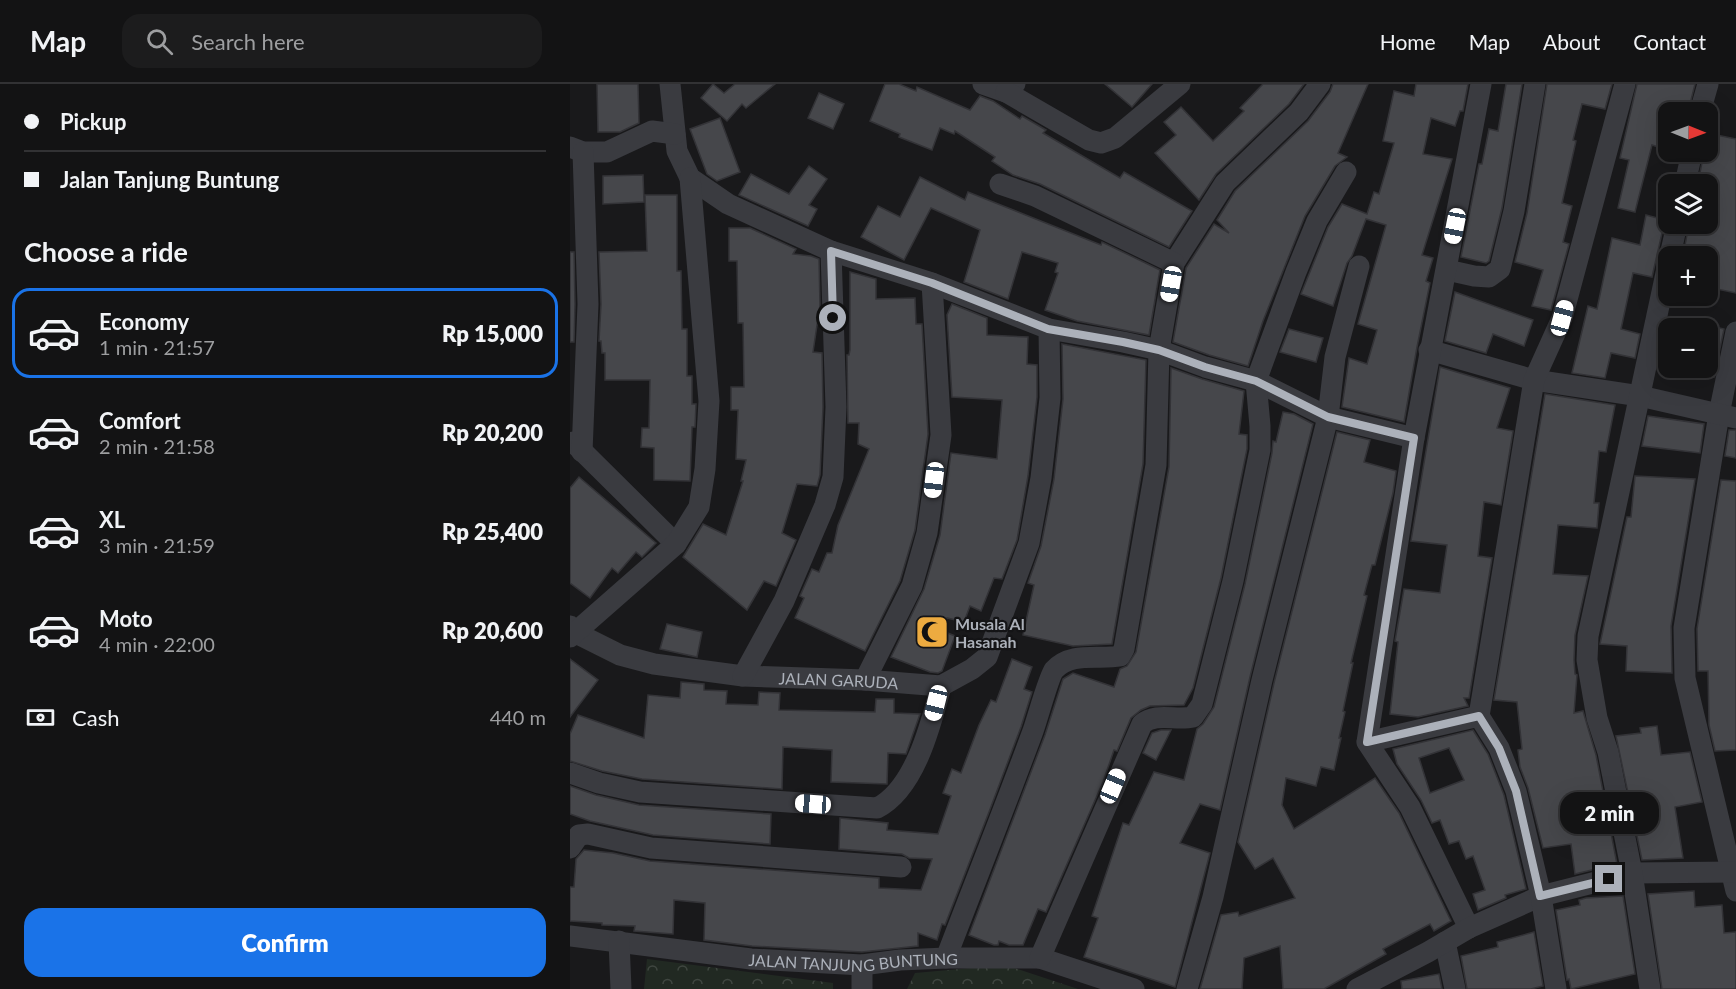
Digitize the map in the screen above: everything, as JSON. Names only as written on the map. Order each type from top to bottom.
[{"type":"street","points":[[572,632],[676,544],[699,507],[705,469],[709,401],[690,178],[677,151],[670,84]]},
{"type":"street","points":[[983,84],[1010,88],[1089,140],[1101,142],[1115,138],[1180,84]]},
{"type":"street","points":[[946,958],[1054,670],[1071,660],[1083,657],[1120,656],[1124,649],[1156,465],[1159,350],[1174,262],[1225,183],[1299,112],[1320,84]]},
{"type":"street","points":[[1469,928],[1410,807],[1367,742],[1429,350],[1447,270],[1481,84]]},
{"type":"street","points":[[1447,270],[1489,277],[1500,269],[1514,211],[1534,84]]},
{"type":"street","points":[[1556,989],[1540,896],[1516,791],[1499,748],[1479,716],[1534,380],[1562,318],[1625,84]]},
{"type":"street","points":[[1703,102],[1708,84]]},
{"type":"street","points":[[675,134],[652,131],[607,152],[577,149],[588,304],[576,446],[676,544]]},
{"type":"street","points":[[1040,957],[1142,724],[1148,718],[1181,720],[1193,717],[1202,704],[1233,581],[1260,450],[1256,381],[1317,221],[1346,172]]},
{"type":"street","points":[[690,178],[728,204],[831,251],[932,283],[1048,329],[1159,350],[1205,367],[1256,381],[1328,417],[1414,438]]},
{"type":"street","points":[[1000,184],[1035,196],[1174,262]]},
{"type":"street","points":[[744,676],[784,601],[825,505],[833,477],[836,407],[831,251]]},
{"type":"street","points":[[1187,989],[1213,897],[1262,680],[1328,417],[1335,357],[1359,266]]},
{"type":"street","points":[[866,680],[912,586],[927,533],[941,435],[932,283]]},
{"type":"street","points":[[1650,989],[1632,873],[1587,660],[1588,636],[1659,306]]},
{"type":"street","points":[[570,773],[599,783],[640,792],[877,808],[895,796],[927,738],[941,686],[972,669],[987,657],[1029,543],[1041,478],[1050,398],[1048,329]]},
{"type":"street","points":[[1357,989],[1469,928],[1540,896],[1632,873],[1735,879],[1685,678],[1684,628],[1727,416],[1736,332]]},
{"type":"street","points":[[1429,350],[1534,380],[1640,396],[1727,416]]},
{"type":"street","name":"JALAN GARUDA","points":[[572,632],[620,655],[654,664],[744,676],[866,680],[941,686]]},
{"type":"street","points":[[1367,742],[1479,716]]},
{"type":"street","points":[[570,848],[579,835],[588,834],[651,848],[901,867]]},
{"type":"street","name":"JALAN TANJUNG BUNTUNG","points":[[570,936],[751,959],[862,965],[900,960],[1040,957],[1134,989]]},
{"type":"street","points":[[619,941],[621,989]]},
{"type":"street","points":[[1445,942],[1455,989]]},
{"type":"street","points":[[862,965],[862,989]]},
{"type":"green space","points":[[647,959],[833,983],[833,989],[644,989]]},
{"type":"green space","points":[[1005,965],[1078,989],[907,989],[915,973]]},
{"type":"building","points":[[597,84],[638,84],[639,123],[620,132],[598,132]]},
{"type":"building","points":[[713,84],[724,93],[735,84],[775,84],[746,108],[742,104],[727,121],[701,98]]},
{"type":"building","points":[[885,84],[899,84],[916,91],[917,87],[970,110],[980,96],[993,101],[1020,119],[1022,116],[1046,130],[1043,133],[1120,178],[1124,172],[1192,211],[1169,247],[1040,184],[1013,175],[992,161],[995,157],[955,131],[954,134],[940,128],[932,150],[899,137],[900,134],[870,121]]},
{"type":"building","points":[[1105,84],[1152,84],[1132,107]]},
{"type":"building","points":[[1263,84],[1304,84],[1289,104],[1216,174],[1199,200],[1155,153],[1176,135],[1164,122],[1181,107],[1213,141],[1244,111],[1240,108]]},
{"type":"building","points":[[1333,84],[1368,84],[1338,153],[1347,157],[1335,166],[1305,216],[1263,321],[1248,366],[1173,342],[1186,268],[1214,224],[1229,233],[1217,220],[1235,191],[1308,121],[1330,92]]},
{"type":"building","points":[[1416,84],[1468,84],[1463,111],[1460,111],[1455,126],[1431,118],[1423,154],[1452,159],[1422,255],[1433,258],[1426,281],[1430,283],[1404,422],[1342,407],[1349,358],[1367,364],[1377,330],[1358,324],[1386,225],[1366,219],[1352,256],[1347,263],[1333,306],[1301,294],[1328,227],[1342,204],[1367,214],[1374,192],[1379,194],[1394,143],[1383,141],[1394,91],[1414,96]]},
{"type":"building","points":[[1506,84],[1522,84],[1502,208],[1489,261],[1486,263],[1461,257],[1479,164],[1482,164],[1489,129],[1498,131]]},
{"type":"building","points":[[1547,84],[1612,84],[1605,109],[1582,104],[1562,203],[1572,206],[1563,242],[1569,244],[1551,310],[1532,306],[1543,270],[1515,262],[1527,213]]},
{"type":"building","points":[[1637,84],[1695,84],[1690,102],[1658,102],[1658,147],[1652,145],[1635,212],[1618,208],[1629,160],[1620,158]]},
{"type":"building","points":[[819,93],[844,104],[833,129],[808,118]]},
{"type":"building","points":[[720,118],[740,172],[717,181],[707,174],[690,129]]},
{"type":"building","points":[[1718,135],[1736,139],[1736,293],[1718,289],[1718,246],[1685,246],[1687,234],[1718,234],[1718,174],[1700,174],[1702,162],[1718,162]]},
{"type":"building","points":[[809,166],[827,179],[809,205],[817,209],[808,226],[739,195],[751,174],[789,194]]},
{"type":"building","points":[[643,175],[644,202],[603,204],[603,176]]},
{"type":"building","points":[[920,177],[965,200],[968,192],[1101,245],[1102,242],[1160,270],[1149,335],[1077,321],[1045,310],[1058,273],[1055,272],[1058,263],[1022,252],[1008,299],[964,282],[980,230],[931,208],[904,260],[861,237],[878,206],[900,217]]},
{"type":"building","points":[[645,195],[677,195],[677,271],[681,271],[682,329],[687,329],[687,376],[692,376],[692,404],[696,404],[695,427],[692,427],[690,481],[654,480],[654,448],[641,447],[642,428],[649,428],[650,380],[605,380],[605,353],[602,353],[601,341],[599,341],[601,304],[599,252],[647,251]]},
{"type":"building","points":[[1646,215],[1658,218],[1658,234],[1662,234],[1652,277],[1633,273],[1621,329],[1640,334],[1635,358],[1611,353],[1605,378],[1572,373],[1588,306],[1597,309],[1612,238],[1640,245]]},
{"type":"building","points":[[729,228],[750,228],[796,249],[793,254],[819,259],[820,305],[813,352],[822,353],[823,407],[820,475],[817,486],[797,484],[782,533],[796,540],[776,586],[764,581],[747,610],[683,557],[703,524],[726,535],[743,481],[741,481],[746,460],[736,459],[738,410],[731,410],[731,387],[744,387],[743,323],[738,323],[737,261],[729,261]]},
{"type":"building","points":[[570,252],[574,252],[574,342],[570,342]]},
{"type":"building","points":[[850,272],[876,279],[876,299],[915,298],[916,324],[922,324],[928,434],[915,530],[900,581],[865,651],[795,618],[804,598],[800,596],[812,569],[819,572],[827,553],[832,553],[838,525],[869,449],[858,444],[859,423],[848,423],[847,355],[850,350]]},
{"type":"building","points":[[1455,292],[1533,320],[1524,346],[1493,334],[1486,353],[1445,341]]},
{"type":"building","points":[[952,304],[987,318],[987,335],[1028,337],[1027,364],[1037,365],[1037,397],[1028,476],[1017,540],[1002,579],[994,578],[981,611],[970,606],[964,622],[947,618],[943,631],[955,636],[942,671],[938,673],[891,657],[924,589],[940,535],[951,453],[997,459],[1002,400],[952,397],[947,315]]},
{"type":"building","points":[[1718,328],[1724,329],[1718,358]]},
{"type":"building","points":[[1289,329],[1323,338],[1316,362],[1280,352]]},
{"type":"building","points":[[1062,344],[1146,360],[1143,464],[1112,644],[1073,646],[1023,635],[1034,585],[1028,583],[1041,546],[1054,479],[1063,399]]},
{"type":"building","points":[[1440,367],[1510,388],[1497,428],[1513,431],[1501,505],[1484,502],[1478,556],[1492,558],[1469,698],[1464,698],[1468,706],[1418,717],[1390,714],[1398,642],[1395,641],[1404,589],[1440,593],[1447,545],[1411,541]]},
{"type":"building","points":[[1171,368],[1244,391],[1239,434],[1247,435],[1247,449],[1221,578],[1193,688],[1184,705],[1150,706],[1131,718],[1117,751],[1114,750],[1103,782],[1046,912],[1038,909],[1023,945],[1009,945],[999,941],[998,945],[994,945],[969,935],[1045,735],[1063,679],[1073,673],[1114,687],[1120,669],[1127,666],[1136,652],[1169,467]]},
{"type":"building","points":[[1545,394],[1615,405],[1606,452],[1599,451],[1594,503],[1599,503],[1597,528],[1558,525],[1553,574],[1588,576],[1575,635],[1574,660],[1577,675],[1574,713],[1583,711],[1596,755],[1617,864],[1575,874],[1571,844],[1543,848],[1528,788],[1520,767],[1518,750],[1522,749],[1517,702],[1494,700]]},
{"type":"building","points":[[1283,412],[1294,414],[1313,424],[1250,677],[1220,810],[1200,804],[1180,843],[1210,853],[1175,987],[1084,957],[1098,918],[1092,916],[1123,823],[1129,825],[1154,772],[1184,780],[1197,729],[1214,707],[1245,584],[1273,441],[1276,442]]},
{"type":"building","points":[[1648,416],[1704,424],[1700,453],[1642,446]]},
{"type":"building","points":[[1729,430],[1736,430],[1736,458],[1725,456]]},
{"type":"building","points":[[1337,432],[1370,440],[1364,462],[1396,471],[1393,493],[1375,565],[1372,565],[1364,595],[1367,596],[1351,663],[1353,663],[1334,770],[1321,767],[1316,786],[1286,778],[1282,805],[1294,829],[1375,778],[1399,813],[1451,921],[1434,931],[1430,924],[1383,949],[1386,954],[1324,989],[1283,989],[1280,946],[1244,958],[1242,989],[1200,989],[1221,915],[1238,912],[1239,916],[1295,898],[1273,858],[1255,869],[1238,842],[1274,683]]},
{"type":"building","points":[[1635,476],[1695,479],[1671,626],[1672,673],[1626,671],[1627,646],[1600,644],[1627,517],[1631,517]]},
{"type":"building","points":[[579,477],[656,543],[642,557],[636,552],[618,573],[612,568],[590,598],[570,583],[570,488]]},
{"type":"building","points":[[1721,480],[1736,481],[1736,750],[1715,751],[1709,725],[1708,671],[1698,671],[1697,629]]},
{"type":"building","points":[[667,624],[702,632],[697,657],[660,649]]},
{"type":"building","points":[[570,659],[598,680],[570,717]]},
{"type":"building","points":[[1012,659],[1032,667],[1024,689],[1032,692],[989,812],[937,940],[918,933],[918,946],[862,952],[752,946],[704,940],[705,903],[674,900],[673,934],[634,931],[635,926],[570,921],[570,887],[574,887],[576,859],[584,850],[613,853],[650,861],[879,878],[879,888],[921,890],[932,859],[839,849],[840,818],[888,823],[887,830],[938,834],[951,796],[943,793],[952,769],[961,773],[979,725],[991,700],[996,702]]},
{"type":"building","points":[[681,682],[704,684],[704,690],[727,691],[726,704],[758,705],[759,692],[780,693],[779,710],[875,712],[876,699],[894,699],[894,713],[920,714],[906,754],[888,753],[887,784],[831,782],[832,750],[783,747],[782,789],[642,779],[602,771],[570,761],[570,734],[578,715],[644,738],[648,695],[680,698]]},
{"type":"building","points":[[1657,726],[1661,755],[1690,752],[1702,802],[1675,807],[1683,858],[1642,860],[1616,736],[1641,733],[1640,728]]},
{"type":"building","points":[[1171,730],[1156,760],[1143,753],[1152,733]]},
{"type":"building","points":[[1473,730],[1488,754],[1504,795],[1526,889],[1505,895],[1506,898],[1478,910],[1473,894],[1485,890],[1473,856],[1466,859],[1459,841],[1449,844],[1440,820],[1432,823],[1421,800],[1397,764],[1393,749]],"holes":[[[1449,748],[1464,780],[1430,793],[1419,758]]]},
{"type":"building","points":[[570,786],[639,805],[771,814],[770,844],[653,835],[590,821],[570,814]]},
{"type":"building","points":[[1694,891],[1695,907],[1722,905],[1724,933],[1736,932],[1736,989],[1662,989],[1648,894]]},
{"type":"building","points":[[1623,896],[1635,974],[1571,989],[1569,979],[1567,980],[1556,910],[1580,905],[1579,900],[1586,898]]},
{"type":"building","points":[[1534,932],[1543,986],[1531,989],[1467,989],[1461,956],[1498,947],[1497,942]]},
{"type":"building","points":[[1439,974],[1442,989],[1402,989],[1401,981]]},
{"type":"place","name":"Musala Al Hasanah","points":[[932,632]]},
{"type":"route","points":[[833,318],[831,251],[932,283],[1048,329],[1159,350],[1205,367],[1256,381],[1328,417],[1414,438],[1367,742],[1479,716],[1499,748],[1516,791],[1540,896],[1609,879]]}]
